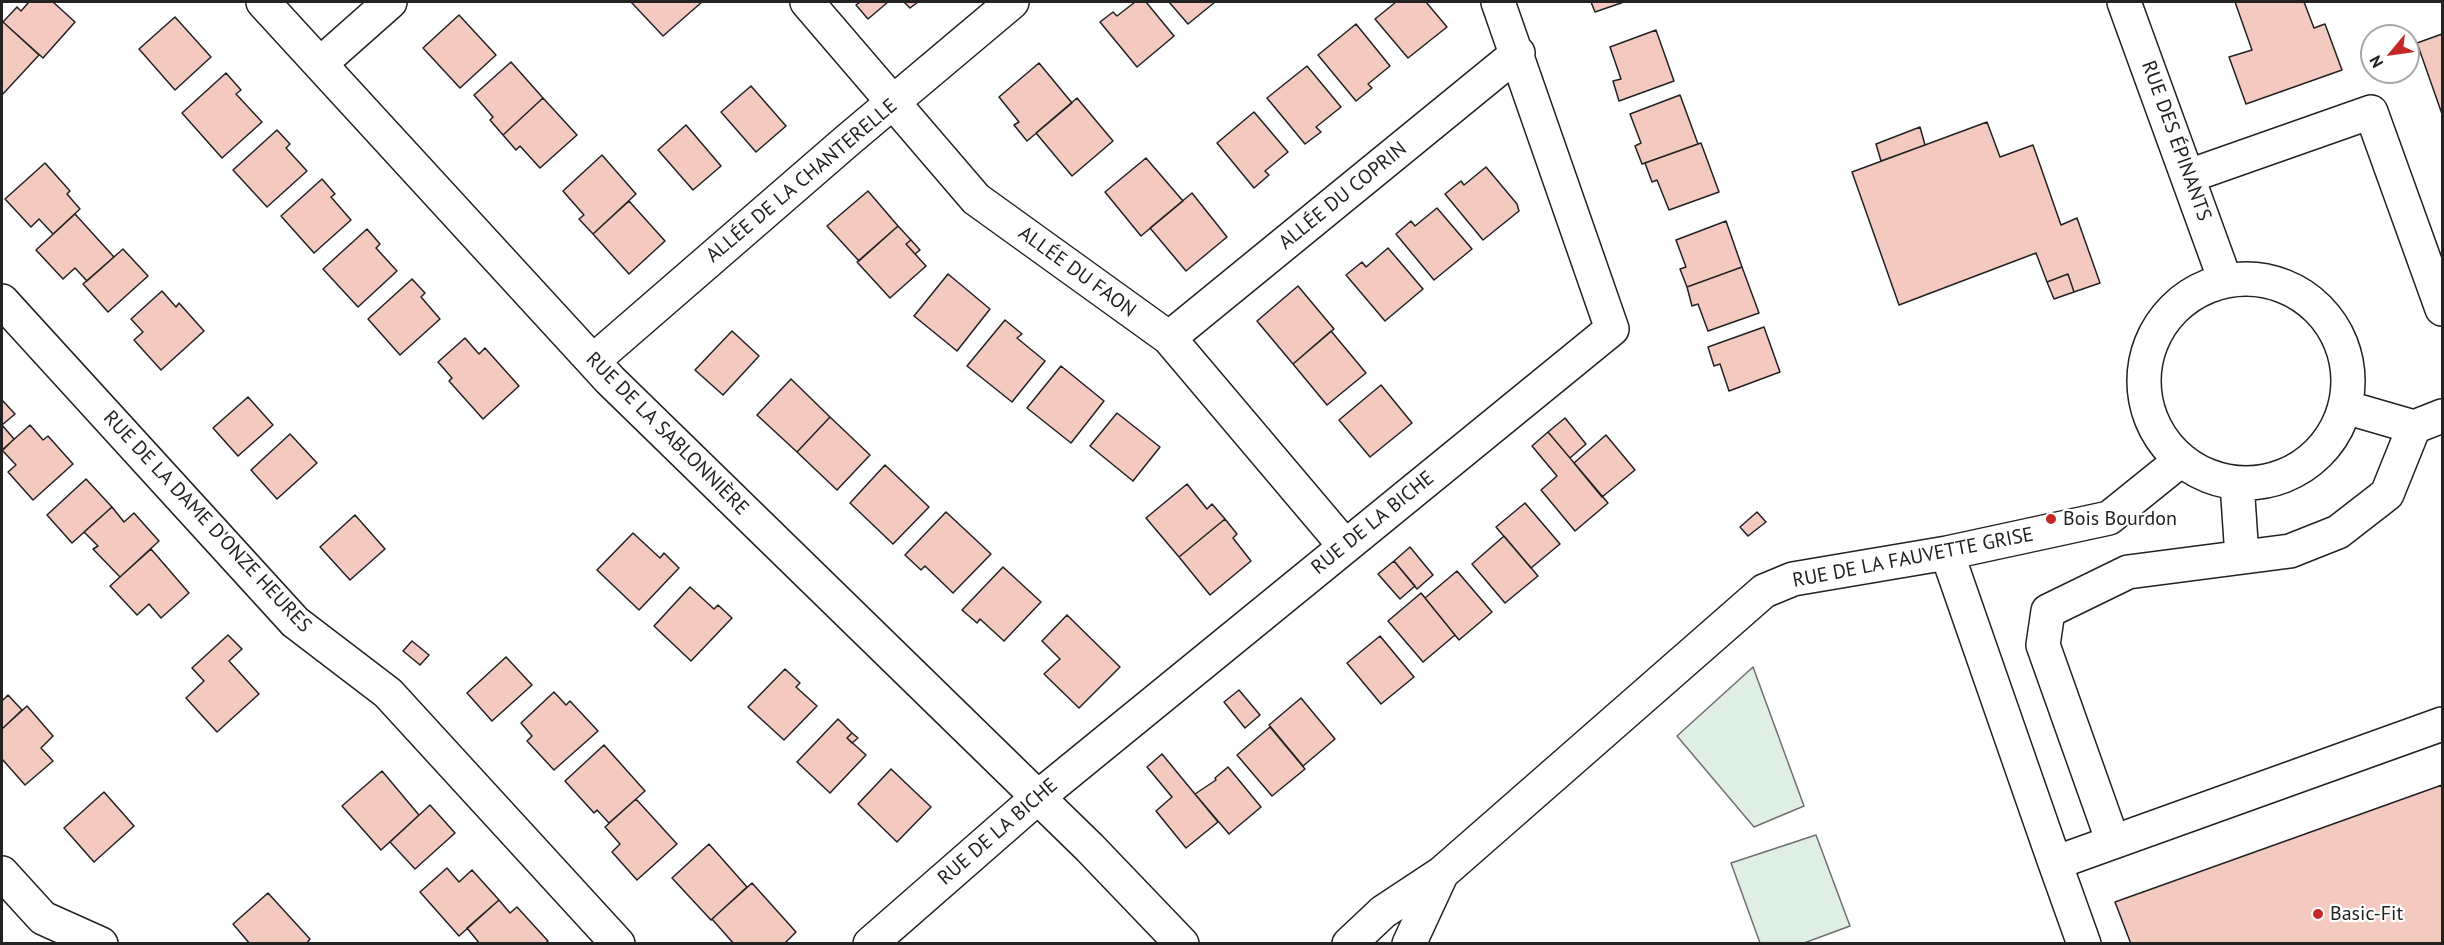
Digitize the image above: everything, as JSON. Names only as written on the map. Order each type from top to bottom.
[{"type":"street","name":"RUE DE LA SABLONNIÈRE","points":[[263,2],[593,362],[1089,848]]},
{"type":"street","points":[[320,64],[390,2]]},
{"type":"street","name":"ALLÉE DU FAON","points":[[807,2],[976,199],[1169,338],[1345,546]]},
{"type":"street","name":"ALLÉE DE LA CHANTERELLE","points":[[593,362],[848,140],[895,103],[1012,2]]},
{"type":"street","name":"RUE DE LA BICHE","points":[[870,944],[1037,798],[1612,329],[1518,53],[1498,2]]},
{"type":"street","name":"RUE DES ÉPINANTS","points":[[2124,2],[2225,280]]},
{"type":"street","name":"ALLÉE DU COPRIN","points":[[1169,338],[1518,53]]},
{"type":"street","points":[[2189,176],[2371,112],[2442,309]]},
{"type":"street","points":[[2260,279],[2293,290],[2320,310],[2340,339],[2348,373],[2345,407],[2334,434],[2316,455],[2292,472],[2266,481],[2238,483],[2208,476],[2181,460],[2159,435],[2146,405],[2144,372],[2152,340],[2169,312],[2194,292],[2225,280],[2260,279]]},
{"type":"street","name":"RUE DE LA DAME D'ONZE HEURES","points":[[2,301],[295,622],[388,693],[618,944]]},
{"type":"street","points":[[2104,846],[2043,645],[2048,611],[2128,572],[2290,551],[2338,532],[2387,494],[2428,422],[2345,407]]},
{"type":"street","name":"RUE DE LA FAUVETTE GRISE","points":[[1348,944],[1383,912],[1442,873],[1764,591],[1793,579],[1947,553],[2109,518],[2181,460]]},
{"type":"street","points":[[2238,483],[2242,557]]},
{"type":"street","points":[[1947,553],[2084,944]]},
{"type":"street","points":[[2055,863],[2442,724]]},
{"type":"street","points":[[1089,848],[1149,944]]},
{"type":"street","points":[[1089,848],[1182,944]]},
{"type":"street","points":[[2,873],[44,918],[101,944]]},
{"type":"street","name":"RUE DE LA FAUVETTE GRISE","points":[[1409,944],[1442,873]]},
{"type":"green space","points":[[1753,667],[1804,806],[1754,827],[1677,736]]},
{"type":"green space","points":[[1816,835],[1850,926],[1804,943],[1760,943],[1731,863]]},
{"type":"building","points":[[29,2],[53,2],[75,22],[43,58],[3,22],[17,7],[21,11]]},
{"type":"building","points":[[631,2],[702,2],[663,36]]},
{"type":"building","points":[[860,2],[888,2],[868,19],[856,5]]},
{"type":"building","points":[[904,2],[918,2],[910,8]]},
{"type":"building","points":[[1135,2],[1146,2],[1174,36],[1137,67],[1100,22],[1113,12],[1117,16]]},
{"type":"building","points":[[1169,2],[1215,2],[1188,24]]},
{"type":"building","points":[[1396,2],[1426,2],[1447,27],[1408,58],[1375,19]]},
{"type":"building","points":[[1591,2],[1624,2],[1595,12]]},
{"type":"building","points":[[2235,2],[2304,2],[2314,28],[2325,24],[2342,70],[2246,104],[2229,57],[2252,50]]},
{"type":"building","points":[[459,15],[496,55],[460,88],[423,48]]},
{"type":"building","points":[[175,17],[211,57],[175,90],[139,49]]},
{"type":"building","points":[[3,22],[39,55],[2,95],[2,24]]},
{"type":"building","points":[[1356,24],[1390,66],[1368,84],[1372,88],[1356,101],[1318,55]]},
{"type":"building","points":[[1656,30],[1674,81],[1619,101],[1613,81],[1621,79],[1610,47]]},
{"type":"building","points":[[2442,34],[2442,114],[2420,52],[2420,42]]},
{"type":"building","points":[[511,62],[543,98],[503,135],[490,120],[493,117],[474,95]]},
{"type":"building","points":[[1039,63],[1072,103],[1027,141],[1014,125],[1019,122],[999,97]]},
{"type":"building","points":[[1307,66],[1341,107],[1316,127],[1321,132],[1305,144],[1267,98]]},
{"type":"building","points":[[226,73],[241,90],[236,94],[262,122],[222,158],[182,113]]},
{"type":"building","points":[[751,86],[786,126],[756,152],[721,112]]},
{"type":"building","points":[[1680,95],[1698,144],[1642,164],[1635,146],[1641,143],[1630,114]]},
{"type":"building","points":[[543,98],[577,135],[540,168],[520,146],[516,150],[503,135]]},
{"type":"building","points":[[1077,98],[1113,141],[1072,176],[1036,133]]},
{"type":"building","points":[[1254,112],[1288,152],[1265,171],[1269,175],[1254,188],[1217,143]]},
{"type":"building","points":[[1987,122],[2000,157],[2033,145],[2061,225],[2077,218],[2100,283],[2074,292],[2068,274],[2047,282],[2036,253],[1899,305],[1852,172]]},
{"type":"building","points":[[686,125],[721,166],[693,190],[658,150]]},
{"type":"building","points":[[1920,127],[1925,145],[1881,161],[1876,144]]},
{"type":"building","points":[[277,130],[290,144],[286,148],[307,171],[267,207],[233,170]]},
{"type":"building","points":[[1701,143],[1719,192],[1669,210],[1657,180],[1652,182],[1645,163]]},
{"type":"building","points":[[602,155],[636,194],[593,234],[579,219],[584,215],[563,191]]},
{"type":"building","points":[[1146,158],[1183,201],[1141,236],[1105,192]]},
{"type":"building","points":[[45,163],[70,191],[67,194],[80,209],[53,234],[39,219],[31,227],[5,199]]},
{"type":"building","points":[[1486,167],[1517,204],[1519,211],[1483,240],[1445,194],[1461,181],[1464,185]]},
{"type":"building","points":[[322,179],[335,194],[331,197],[351,220],[314,253],[281,216]]},
{"type":"building","points":[[868,191],[898,226],[859,261],[827,226]]},
{"type":"building","points":[[1192,193],[1227,237],[1186,271],[1150,228]]},
{"type":"building","points":[[629,201],[665,241],[629,274],[593,234]]},
{"type":"building","points":[[1437,208],[1472,249],[1434,280],[1396,234],[1411,221],[1415,226]]},
{"type":"building","points":[[75,214],[114,257],[87,281],[75,268],[63,279],[36,250]]},
{"type":"building","points":[[1726,221],[1742,267],[1687,287],[1680,269],[1686,267],[1676,240]]},
{"type":"building","points":[[898,226],[911,240],[906,244],[926,266],[890,298],[857,262]]},
{"type":"building","points":[[367,229],[380,244],[376,248],[397,271],[358,307],[323,269]]},
{"type":"building","points":[[911,240],[920,250],[915,254],[906,244]]},
{"type":"building","points":[[1388,248],[1423,289],[1385,321],[1346,275],[1362,262],[1366,267]]},
{"type":"building","points":[[123,249],[148,276],[108,312],[83,284]]},
{"type":"building","points":[[1742,267],[1759,313],[1708,331],[1698,304],[1692,306],[1687,287]]},
{"type":"building","points":[[948,274],[990,309],[957,351],[914,316]]},
{"type":"building","points":[[2068,274],[2074,292],[2054,299],[2047,282]]},
{"type":"building","points":[[412,279],[425,293],[421,297],[440,319],[400,355],[368,319]]},
{"type":"building","points":[[1298,286],[1334,329],[1293,364],[1257,321]]},
{"type":"building","points":[[162,291],[176,307],[179,303],[204,331],[161,370],[134,340],[143,332],[131,319]]},
{"type":"building","points":[[1005,320],[1022,334],[1017,338],[1045,361],[1012,402],[967,366]]},
{"type":"building","points":[[1764,327],[1780,372],[1729,391],[1720,364],[1714,366],[1708,347]]},
{"type":"building","points":[[732,331],[759,356],[723,395],[695,370]]},
{"type":"building","points":[[1331,331],[1366,373],[1327,405],[1293,364]]},
{"type":"building","points":[[465,338],[479,354],[485,348],[519,386],[483,419],[449,381],[452,378],[438,362]]},
{"type":"building","points":[[1061,366],[1104,401],[1071,443],[1027,408]]},
{"type":"building","points":[[791,379],[830,417],[797,452],[757,415]]},
{"type":"building","points":[[1381,385],[1412,423],[1370,457],[1339,420]]},
{"type":"building","points":[[248,397],[273,425],[238,456],[213,428]]},
{"type":"building","points":[[2,400],[15,414],[2,425]]},
{"type":"building","points":[[1117,413],[1160,447],[1133,481],[1090,446]]},
{"type":"building","points":[[830,417],[870,455],[837,490],[797,452]]},
{"type":"building","points":[[1565,418],[1586,444],[1570,458],[1548,432]]},
{"type":"building","points":[[2,425],[14,439],[2,451]]},
{"type":"building","points":[[30,425],[43,440],[48,436],[73,464],[33,500],[8,472],[16,465],[2,450]]},
{"type":"building","points":[[1548,432],[1608,503],[1575,531],[1541,490],[1557,476],[1532,446]]},
{"type":"building","points":[[290,434],[317,463],[277,499],[251,470]]},
{"type":"building","points":[[1606,435],[1635,470],[1602,497],[1574,463]]},
{"type":"building","points":[[885,465],[929,507],[893,544],[850,503]]},
{"type":"building","points":[[86,479],[112,507],[72,543],[47,515]]},
{"type":"building","points":[[1187,484],[1207,509],[1212,504],[1225,519],[1179,557],[1146,518]]},
{"type":"building","points":[[1525,503],[1560,544],[1531,568],[1496,527]]},
{"type":"building","points":[[112,507],[124,522],[134,513],[159,541],[120,577],[93,549],[98,546],[84,532]]},
{"type":"building","points":[[946,512],[991,554],[953,593],[925,566],[921,570],[905,555]]},
{"type":"building","points":[[1757,512],[1766,522],[1748,536],[1740,527]]},
{"type":"building","points":[[355,515],[385,549],[350,580],[320,547]]},
{"type":"building","points":[[1225,519],[1237,534],[1233,538],[1251,561],[1210,595],[1179,557]]},
{"type":"building","points":[[633,533],[660,558],[664,553],[679,568],[639,610],[597,570]]},
{"type":"building","points":[[1504,536],[1538,576],[1505,603],[1472,564]]},
{"type":"building","points":[[1410,547],[1433,575],[1417,589],[1394,561]]},
{"type":"building","points":[[151,549],[189,593],[161,618],[149,604],[137,615],[110,586]]},
{"type":"building","points":[[1394,561],[1415,586],[1400,599],[1378,574]]},
{"type":"building","points":[[1003,567],[1041,602],[1004,641],[980,619],[977,623],[962,610]]},
{"type":"building","points":[[1457,571],[1492,612],[1459,640],[1425,598]]},
{"type":"building","points":[[690,587],[714,609],[718,605],[732,618],[691,661],[654,626]]},
{"type":"building","points":[[1421,593],[1455,635],[1423,662],[1388,621]]},
{"type":"building","points":[[1067,615],[1120,667],[1079,708],[1044,674],[1060,659],[1042,641]]},
{"type":"building","points":[[228,635],[242,649],[229,661],[259,694],[217,732],[186,698],[204,681],[192,668]]},
{"type":"building","points":[[1380,636],[1414,677],[1381,704],[1347,663]]},
{"type":"building","points":[[412,641],[429,655],[420,665],[403,651]]},
{"type":"building","points":[[506,657],[532,685],[492,721],[467,693]]},
{"type":"building","points":[[785,669],[800,683],[796,687],[817,706],[784,740],[748,707]]},
{"type":"building","points":[[1239,690],[1260,715],[1245,728],[1224,702]]},
{"type":"building","points":[[554,692],[566,705],[570,701],[598,731],[554,770],[527,741],[532,736],[521,723]]},
{"type":"building","points":[[8,695],[22,710],[2,729],[2,698],[3,700]]},
{"type":"building","points":[[1301,698],[1335,739],[1303,766],[1269,725]]},
{"type":"building","points":[[27,706],[53,736],[41,748],[53,761],[25,785],[2,759],[2,729]]},
{"type":"building","points":[[838,719],[852,733],[847,738],[866,755],[830,793],[797,762]]},
{"type":"building","points":[[1270,727],[1305,769],[1272,796],[1237,755]]},
{"type":"building","points":[[852,733],[858,738],[852,743],[847,738]]},
{"type":"building","points":[[604,745],[645,791],[609,823],[597,810],[594,813],[565,781]]},
{"type":"building","points":[[1162,754],[1218,822],[1186,848],[1156,811],[1172,797],[1147,767]]},
{"type":"building","points":[[1228,767],[1261,807],[1229,834],[1195,794],[1216,780],[1215,778]]},
{"type":"building","points":[[891,769],[931,807],[897,842],[858,804]]},
{"type":"building","points":[[382,771],[419,815],[381,850],[342,806]]},
{"type":"building","points":[[2442,785],[2442,944],[2131,944],[2115,902]]},
{"type":"building","points":[[104,792],[134,826],[94,862],[64,828]]},
{"type":"building","points":[[636,799],[677,844],[637,880],[612,852],[620,844],[605,827]]},
{"type":"building","points":[[430,805],[455,833],[415,869],[390,842]]},
{"type":"building","points":[[709,844],[747,887],[711,920],[672,878]]},
{"type":"building","points":[[447,868],[459,882],[472,870],[499,900],[459,936],[420,892]]},
{"type":"building","points":[[752,883],[796,932],[784,944],[734,944],[712,919]]},
{"type":"building","points":[[268,893],[310,939],[306,944],[250,944],[233,924]]},
{"type":"building","points":[[499,900],[510,913],[517,907],[548,941],[545,944],[480,944],[467,928]]},
{"type":"place","name":"Bois Bourdon","points":[[2051,519]]},
{"type":"place","name":"Basic-Fit","points":[[2318,914]]}]
